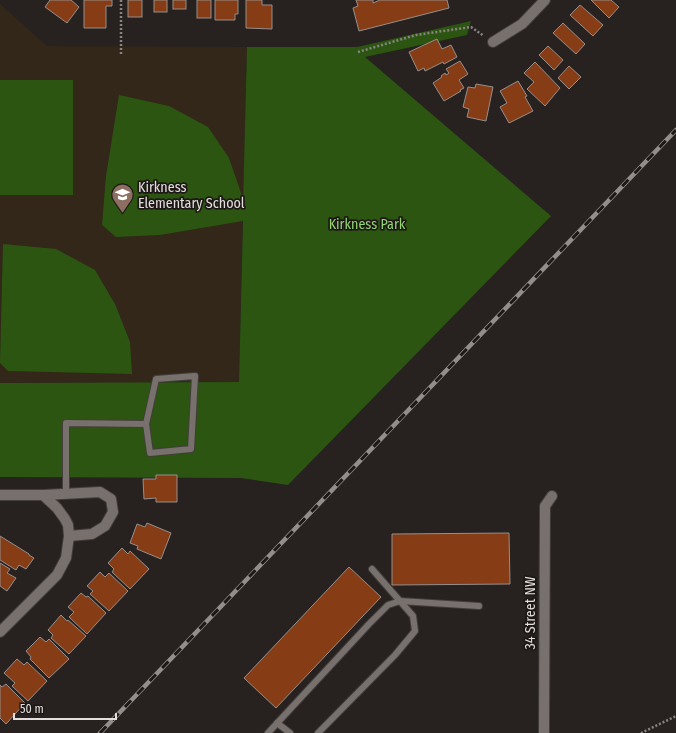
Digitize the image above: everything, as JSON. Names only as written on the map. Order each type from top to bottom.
[{"type":"street","points":[[493,42],[522,24],[545,0]]},
{"type":"street","points":[[0,495],[43,495],[100,492],[111,499],[113,512],[105,526],[92,534],[69,536]]},
{"type":"street","points":[[0,632],[58,575],[66,558],[69,536],[68,525],[57,508],[43,495]]},
{"type":"street","name":"34 Street NW","points":[[544,733],[545,506],[552,496]]},
{"type":"lane","points":[[195,376],[191,449],[150,453],[146,424],[156,379],[195,376]]},
{"type":"lane","points":[[66,494],[66,423],[146,424]]},
{"type":"lane","points":[[318,733],[395,655],[415,631],[413,616],[372,570]]},
{"type":"lane","points":[[268,733],[388,605],[400,601],[479,606]]},
{"type":"lane","points":[[277,723],[290,733]]},
{"type":"path","points":[[121,0],[121,54]]},
{"type":"path","points":[[358,52],[416,35],[471,27],[493,42]]},
{"type":"path","points":[[641,733],[676,716]]},
{"type":"shaded area","name":"Kirkness Elementary School","points":[[0,4],[47,46],[247,47],[239,382],[0,383]]},
{"type":"green space","name":"Kirkness Park","points":[[471,21],[467,35],[365,57],[551,216],[288,485],[241,478],[0,477],[0,383],[239,382],[243,221],[160,235],[116,237],[102,225],[106,176],[119,95],[169,106],[208,127],[229,158],[241,193],[243,204],[247,47],[357,47]]},
{"type":"green space","points":[[0,80],[73,80],[73,195],[0,195]]},
{"type":"green space","points":[[3,244],[56,249],[95,270],[115,304],[130,342],[132,374],[8,371],[0,363]]},
{"type":"building","points":[[50,0],[71,0],[79,7],[67,23],[45,7]]},
{"type":"building","points":[[84,0],[112,0],[112,6],[106,6],[106,28],[84,28]]},
{"type":"building","points":[[128,0],[142,0],[142,17],[128,17]]},
{"type":"building","points":[[154,0],[167,0],[167,12],[154,12]]},
{"type":"building","points":[[173,0],[186,0],[186,9],[173,9]]},
{"type":"building","points":[[197,0],[211,0],[211,18],[197,18]]},
{"type":"building","points":[[215,0],[238,0],[238,14],[235,14],[235,20],[215,20]]},
{"type":"building","points":[[246,0],[262,0],[262,5],[272,5],[272,29],[246,28]]},
{"type":"building","points":[[356,0],[373,0],[373,3],[380,0],[447,0],[449,8],[359,31],[353,8],[358,6]]},
{"type":"building","points":[[591,0],[611,0],[619,7],[609,18]]},
{"type":"building","points":[[580,5],[603,25],[593,36],[570,15]]},
{"type":"building","points":[[563,23],[585,44],[576,54],[553,33]]},
{"type":"building","points":[[437,39],[442,49],[451,45],[457,57],[444,64],[443,62],[425,71],[424,68],[418,71],[409,52]]},
{"type":"building","points":[[548,46],[563,60],[554,70],[539,55]]},
{"type":"building","points":[[460,61],[468,74],[459,80],[464,88],[444,101],[433,83],[445,73],[446,75],[449,73],[446,69]]},
{"type":"building","points":[[535,62],[560,88],[545,106],[527,89],[534,82],[524,73]]},
{"type":"building","points":[[569,66],[581,77],[569,89],[558,78]]},
{"type":"building","points":[[518,81],[527,96],[525,97],[533,111],[509,123],[500,107],[507,103],[500,91]]},
{"type":"building","points":[[476,84],[493,87],[486,121],[467,117],[469,109],[463,107],[468,87],[475,88]]},
{"type":"building","points":[[156,475],[177,475],[177,502],[156,502],[156,498],[144,499],[143,479],[156,479]]},
{"type":"building","points":[[147,523],[171,533],[161,559],[137,549],[138,546],[130,543],[137,524],[145,527]]},
{"type":"building","points":[[509,533],[510,584],[392,585],[392,534]]},
{"type":"building","points":[[0,536],[34,558],[26,569],[19,565],[16,570],[0,560]]},
{"type":"building","points":[[122,548],[128,554],[130,551],[149,569],[130,589],[112,572],[114,569],[108,563]]},
{"type":"building","points":[[0,563],[10,569],[7,573],[16,578],[7,591],[0,586]]},
{"type":"building","points":[[349,567],[381,597],[276,708],[244,678]]},
{"type":"building","points":[[100,572],[105,577],[109,573],[128,591],[109,611],[90,594],[93,591],[87,586]]},
{"type":"building","points":[[81,593],[86,597],[88,596],[106,613],[87,634],[69,617],[74,612],[68,607]]},
{"type":"building","points":[[61,615],[86,636],[69,654],[51,638],[53,635],[48,630]]},
{"type":"building","points":[[40,637],[46,642],[49,639],[69,659],[49,678],[30,659],[31,657],[26,651]]},
{"type":"building","points":[[17,659],[24,665],[27,662],[47,681],[28,701],[12,686],[15,683],[4,673]]},
{"type":"building","points":[[6,684],[25,703],[6,724],[0,718],[0,685],[2,687]]},
{"type":"railway","points":[[100,733],[676,130]]},
{"type":"place","name":"Kirkness Elementary School","points":[[122,214]]}]
